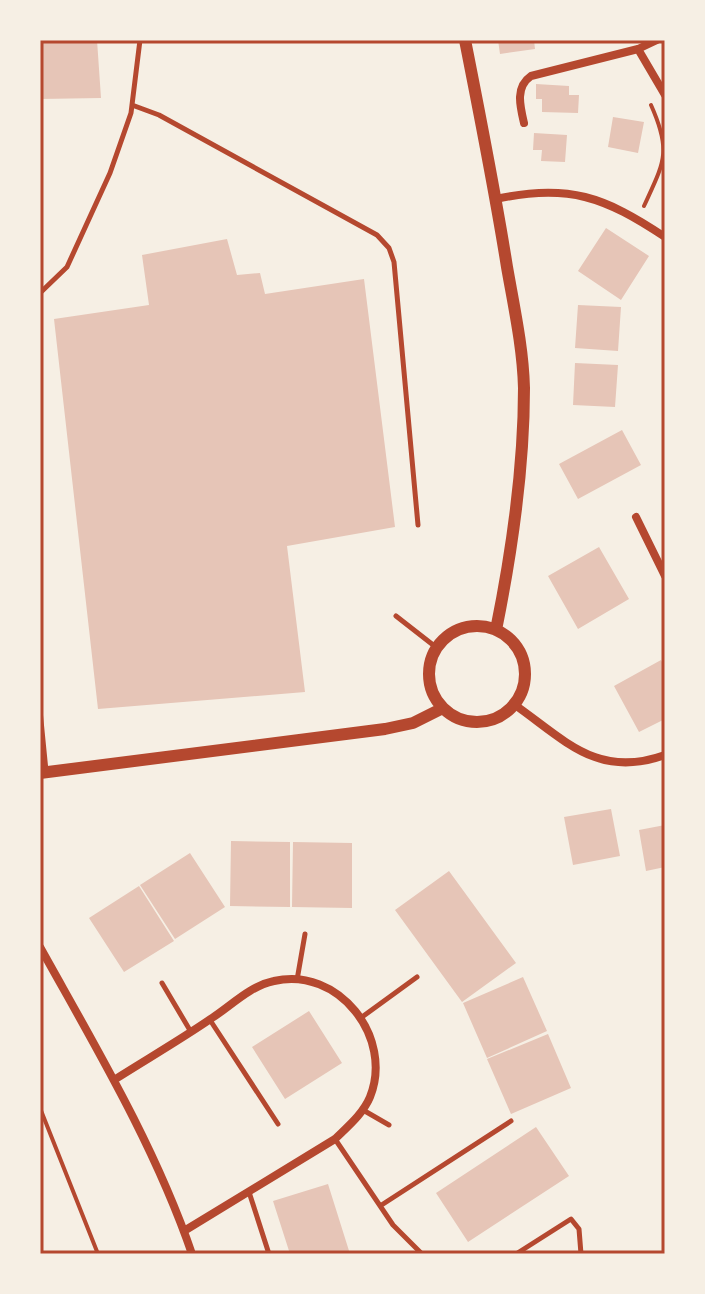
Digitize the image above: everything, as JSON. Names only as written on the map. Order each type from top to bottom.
[{"type":"street","points":[[465,40],[496,199],[519,334],[524,385],[507,574],[496,630]]},
{"type":"street","points":[[524,123],[520,90],[524,81],[531,76],[638,49],[657,40]]},
{"type":"street","points":[[638,49],[665,95]]},
{"type":"street","points":[[496,199],[525,192],[565,191],[599,200],[638,219],[665,237]]},
{"type":"street","points":[[636,517],[665,576]]},
{"type":"street","points":[[484,626],[512,641],[523,658],[526,672],[524,687],[515,705],[483,723],[455,717],[443,708],[432,693],[430,665],[437,648],[447,637],[463,628],[484,626]]},
{"type":"street","points":[[515,705],[571,744],[604,761],[628,764],[665,755]]},
{"type":"street","points":[[43,773],[385,729],[413,723],[443,708]]},
{"type":"street","points":[[40,947],[114,1080],[192,1254]]},
{"type":"street","points":[[114,1080],[261,985],[281,980],[319,985],[338,995],[362,1017],[376,1071],[369,1098],[362,1110],[335,1139],[184,1231]]},
{"type":"lane","points":[[40,293],[67,267],[110,173],[132,105],[140,40]]},
{"type":"lane","points":[[132,105],[159,115],[377,235],[389,248],[394,262],[418,525]]},
{"type":"lane","points":[[396,616],[437,648]]},
{"type":"lane","points":[[40,710],[43,773]]},
{"type":"lane","points":[[297,981],[305,934]]},
{"type":"lane","points":[[362,1017],[417,977]]},
{"type":"lane","points":[[162,983],[191,1032]]},
{"type":"lane","points":[[210,1020],[278,1124]]},
{"type":"lane","points":[[362,1110],[389,1125]]},
{"type":"lane","points":[[380,1206],[511,1121]]},
{"type":"lane","points":[[335,1139],[380,1206],[417,1253]]},
{"type":"lane","points":[[249,1191],[269,1254]]},
{"type":"lane","points":[[516,1254],[571,1219],[579,1229],[581,1254]]},
{"type":"path","points":[[638,219],[664,157],[663,131],[649,100],[665,95]]},
{"type":"path","points":[[40,1108],[98,1254]]},
{"type":"building","points":[[40,40],[97,40],[101,98],[40,99]]},
{"type":"building","points":[[498,40],[534,40],[535,49],[500,54]]},
{"type":"building","points":[[536,84],[569,86],[569,95],[579,95],[578,113],[542,112],[542,99],[536,99]]},
{"type":"building","points":[[613,117],[644,122],[638,153],[608,147]]},
{"type":"building","points":[[534,133],[567,135],[565,162],[541,161],[542,150],[533,150]]},
{"type":"building","points":[[606,228],[649,256],[621,300],[578,271]]},
{"type":"building","points":[[227,239],[237,275],[260,273],[265,294],[364,279],[395,527],[287,546],[305,692],[98,709],[54,319],[149,305],[142,255]]},
{"type":"building","points":[[578,305],[621,307],[618,351],[575,348]]},
{"type":"building","points":[[575,363],[618,365],[615,407],[573,405]]},
{"type":"building","points":[[622,430],[641,465],[578,499],[559,464]]},
{"type":"building","points":[[599,547],[629,599],[578,629],[548,576]]},
{"type":"building","points":[[661,660],[665,668],[665,719],[639,732],[614,686]]},
{"type":"building","points":[[611,809],[620,856],[573,865],[564,817]]},
{"type":"building","points":[[665,825],[665,867],[646,871],[639,830]]},
{"type":"building","points":[[231,841],[290,842],[290,907],[230,906]]},
{"type":"building","points":[[293,842],[352,843],[352,908],[292,907]]},
{"type":"building","points":[[190,853],[225,907],[175,939],[140,885]]},
{"type":"building","points":[[449,871],[516,963],[462,1002],[395,910]]},
{"type":"building","points":[[139,886],[174,941],[124,972],[89,918]]},
{"type":"building","points":[[523,977],[547,1031],[487,1058],[463,1003]]},
{"type":"building","points":[[309,1011],[342,1063],[285,1099],[252,1047]]},
{"type":"building","points":[[548,1034],[571,1088],[511,1114],[487,1059]]},
{"type":"building","points":[[536,1127],[569,1176],[468,1242],[436,1193]]},
{"type":"building","points":[[328,1184],[350,1254],[290,1254],[273,1201]]}]
